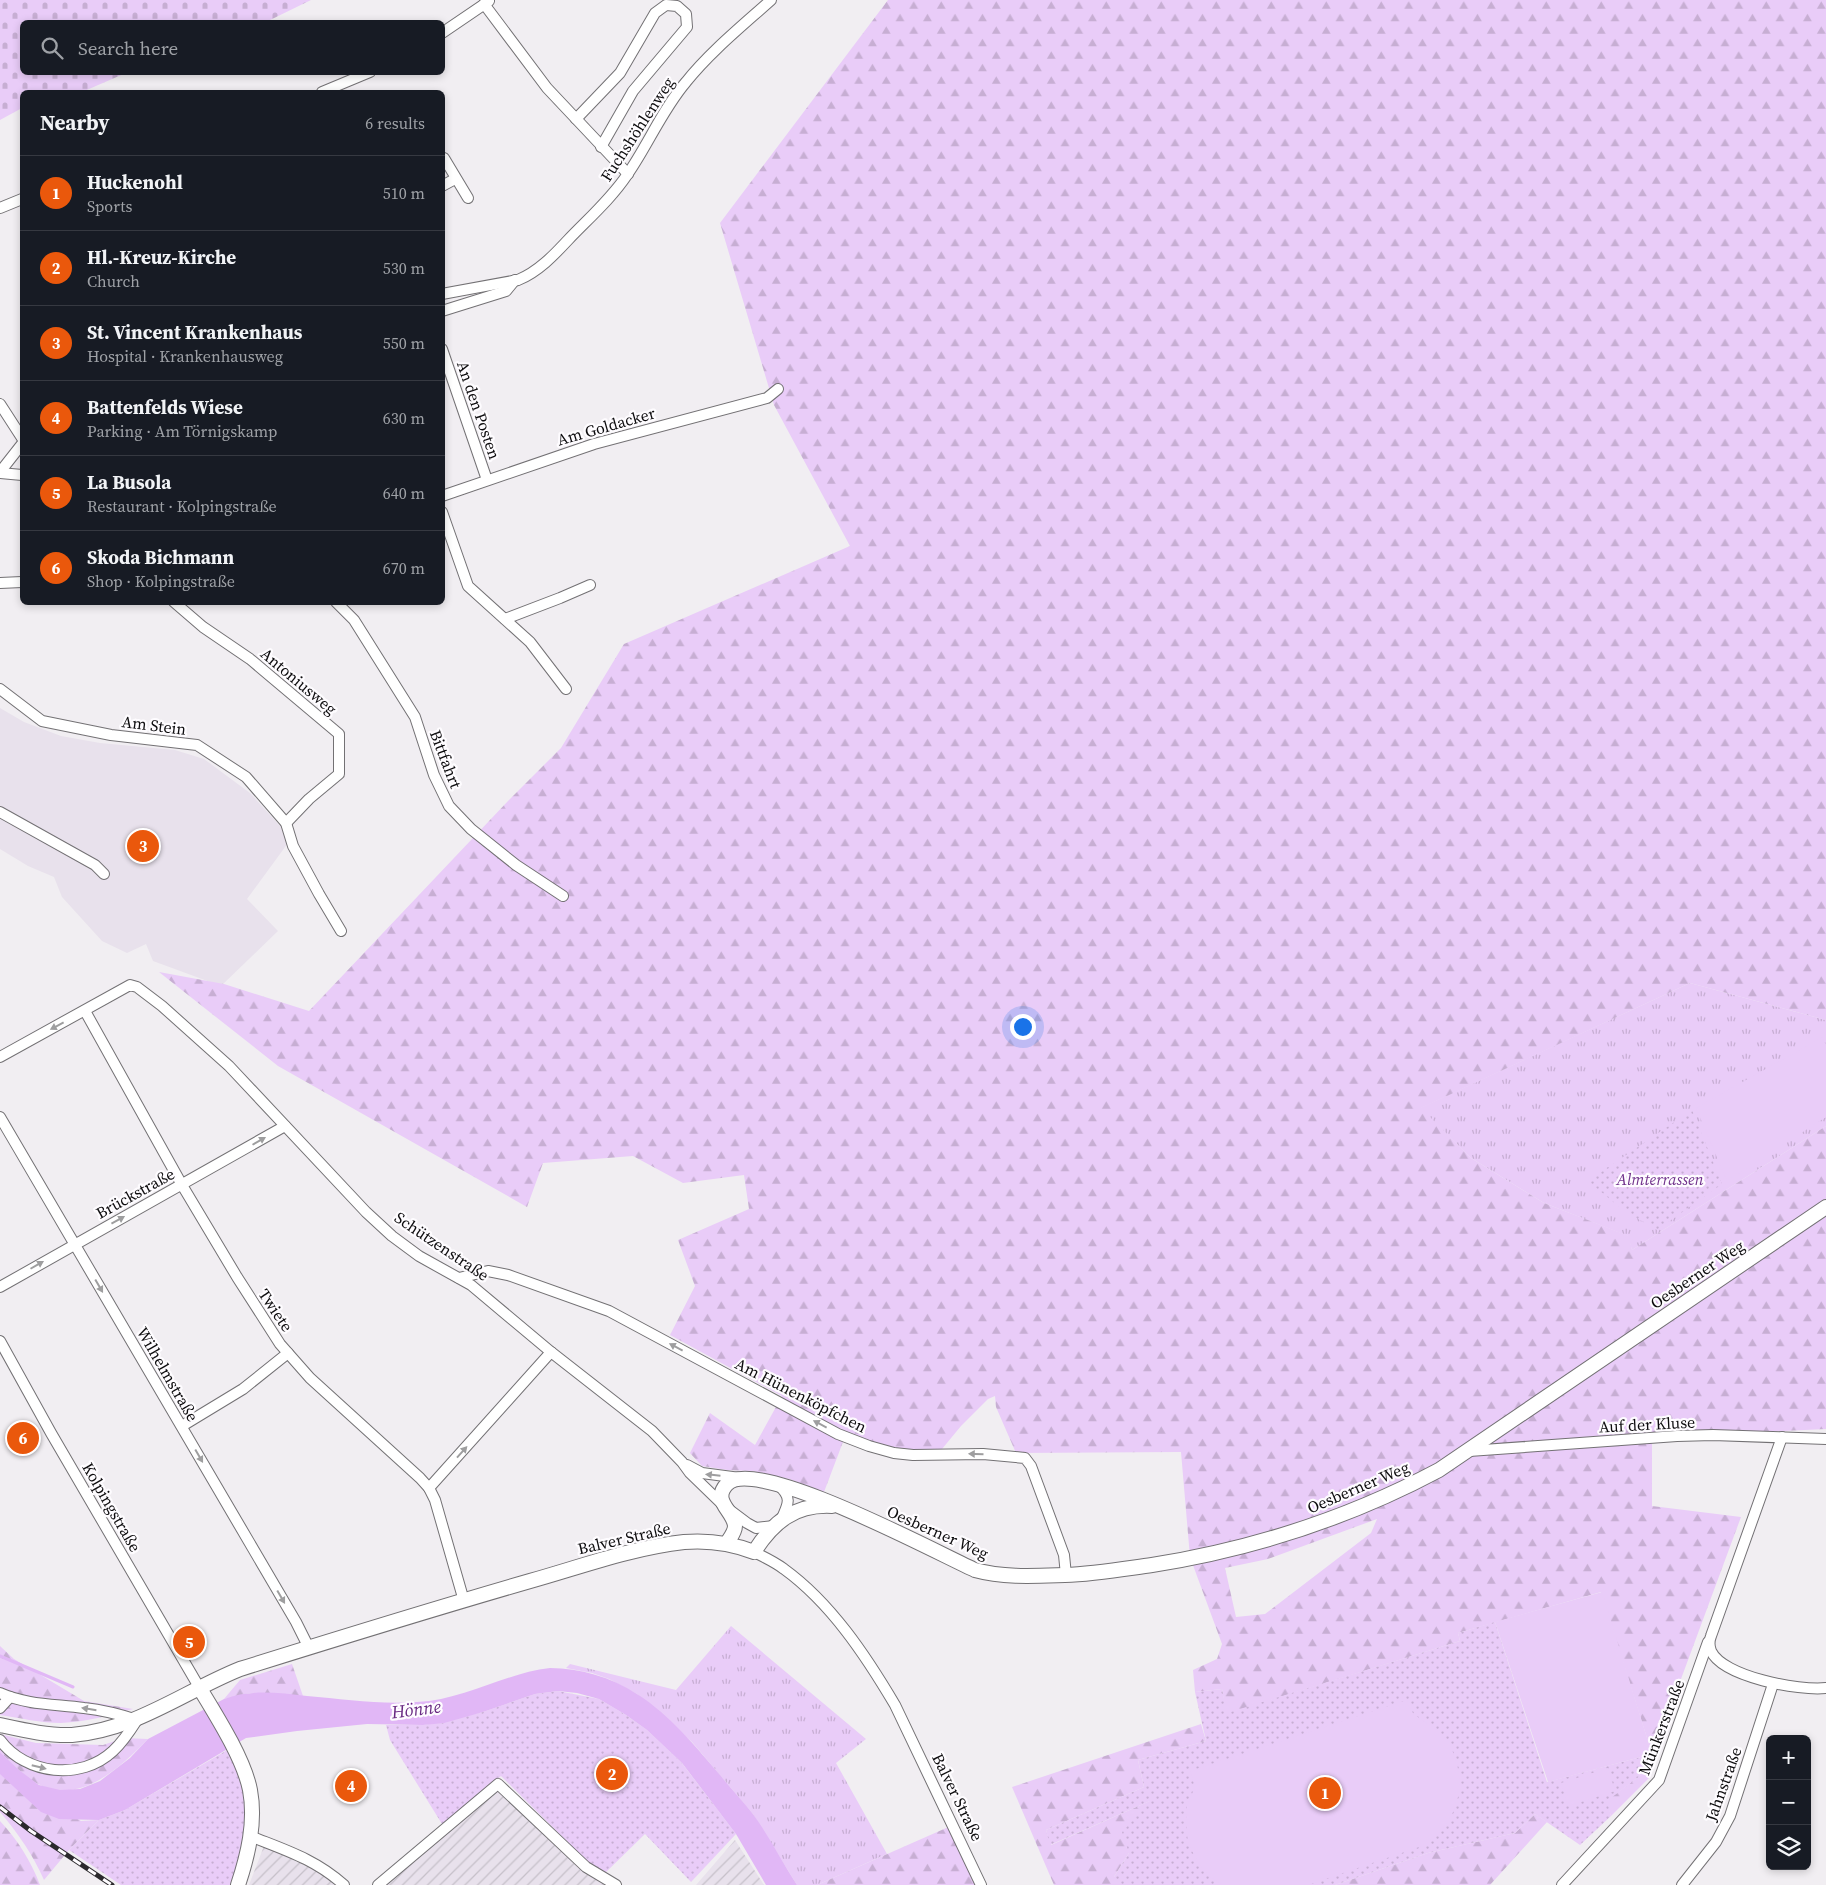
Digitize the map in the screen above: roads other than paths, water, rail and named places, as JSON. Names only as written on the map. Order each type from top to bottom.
[{"type":"street","name":"Fuchshöhlenweg","points":[[445,293],[527,276],[553,256],[615,192],[628,174],[653,129],[685,82],[713,53],[771,0]]},
{"type":"street","points":[[445,31],[487,2],[547,88],[628,174]]},
{"type":"street","points":[[576,119],[620,73],[655,13],[666,5],[677,6],[686,14],[687,27],[633,91],[602,147]]},
{"type":"street","points":[[327,90],[363,75]]},
{"type":"street","points":[[445,160],[468,198]]},
{"type":"street","points":[[445,184],[455,179]]},
{"type":"street","points":[[0,208],[20,200]]},
{"type":"street","points":[[445,310],[506,291],[515,280]]},
{"type":"street","name":"An den Posten","points":[[445,358],[487,480]]},
{"type":"street","name":"Am Goldacker","points":[[445,495],[594,444],[767,398],[778,388]]},
{"type":"street","points":[[0,404],[20,435]]},
{"type":"street","points":[[0,473],[20,447]]},
{"type":"street","points":[[0,473],[20,475]]},
{"type":"street","points":[[445,521],[468,586],[530,642],[566,689]]},
{"type":"street","points":[[0,583],[20,582]]},
{"type":"street","points":[[505,619],[590,585]]},
{"type":"street","name":"Antoniusweg","points":[[177,605],[203,627],[250,659],[339,734],[339,774],[309,799],[286,823]]},
{"type":"street","name":"Bittfahrt","points":[[339,605],[354,620],[415,717],[434,776],[449,806],[471,829],[516,865],[563,896]]},
{"type":"street","name":"Am Stein","points":[[0,689],[42,721],[111,735],[197,745],[246,776],[286,823],[293,846],[341,931]]},
{"type":"street","points":[[0,812],[95,865],[104,874]]},
{"type":"street","name":"Schützenstraße","points":[[85,1011],[130,985],[137,987],[162,1006],[229,1066],[366,1212],[392,1236],[419,1256],[471,1285],[551,1352],[652,1431],[732,1516],[735,1525],[727,1543]]},
{"type":"street","points":[[0,1057],[85,1011]]},
{"type":"street","name":"Twiete","points":[[85,1011],[182,1185],[241,1284],[288,1353],[310,1378],[429,1488],[435,1500],[464,1601]]},
{"type":"street","name":"Wilhelmstraße","points":[[0,1117],[296,1622],[308,1648]]},
{"type":"street","name":"Brückstraße","points":[[0,1286],[285,1126]]},
{"type":"street","name":"Oesberner Weg","points":[[682,1462],[702,1473],[778,1484],[841,1506],[975,1570],[991,1575],[1066,1575],[1110,1571],[1180,1560],[1253,1545],[1293,1533],[1399,1492],[1439,1470],[1826,1207]]},
{"type":"street","name":"Am Hünenköpfchen","points":[[459,1278],[488,1271],[508,1275],[609,1311],[838,1434],[869,1446],[894,1453],[914,1455],[974,1454],[1025,1458],[1031,1466],[1064,1556],[1066,1575]]},
{"type":"street","name":"Kolpingstraße","points":[[0,1341],[199,1687]]},
{"type":"street","points":[[429,1488],[551,1352]]},
{"type":"street","points":[[182,1426],[244,1389],[288,1353]]},
{"type":"street","name":"Auf der Kluse","points":[[1469,1451],[1660,1437],[1713,1436],[1826,1439]]},
{"type":"street","name":"Münkerstraße","points":[[1562,1885],[1659,1780],[1782,1437]]},
{"type":"street","points":[[723,1505],[723,1493],[726,1486],[734,1480],[746,1478]]},
{"type":"street","name":"Oesberner Weg","points":[[778,1484],[785,1491],[788,1500],[787,1508],[778,1523]]},
{"type":"street","name":"Schützenstraße","points":[[723,1505],[751,1526],[760,1528],[778,1523]]},
{"type":"street","name":"Oesberner Weg","points":[[754,1552],[766,1534],[778,1523],[798,1511],[812,1506],[841,1506]]},
{"type":"street","name":"Balver Straße","points":[[0,1724],[53,1734],[72,1735],[99,1731],[137,1720],[199,1687],[240,1669],[464,1601],[648,1548],[684,1542],[706,1541],[727,1543],[754,1552],[783,1568],[816,1596],[846,1633],[895,1705],[981,1885]]},
{"type":"street","points":[[1710,1638],[1711,1652],[1719,1660],[1742,1673],[1773,1684],[1805,1689],[1826,1688]]},
{"type":"street","name":"Jahnstraße","points":[[1682,1885],[1716,1842],[1730,1816],[1773,1684]]},
{"type":"street","points":[[199,1687],[241,1763],[250,1790],[252,1822],[244,1866],[238,1885]]},
{"type":"street","points":[[0,1693],[10,1698],[30,1703],[116,1713],[137,1720],[113,1751],[90,1764],[68,1770],[42,1769],[31,1765],[7,1750],[0,1740]]},
{"type":"street","points":[[0,1708],[10,1698]]},
{"type":"street","points":[[378,1885],[498,1784],[586,1868],[616,1885]]},
{"type":"street","points":[[250,1836],[300,1856],[327,1870],[344,1885]]},
{"type":"water","name":"Hönne","points":[[550,1668],[573,1670],[606,1678],[637,1694],[661,1712],[692,1743],[753,1814],[797,1885],[766,1885],[736,1834],[682,1763],[647,1730],[626,1715],[599,1699],[577,1693],[558,1691],[535,1694],[444,1723],[423,1725],[367,1724],[246,1738],[125,1810],[99,1820],[59,1819],[41,1812],[0,1774],[0,1752],[39,1785],[60,1790],[80,1789],[100,1781],[130,1758],[148,1739],[224,1699],[244,1694],[275,1693],[376,1702],[417,1702],[451,1697],[517,1675]]},
{"type":"waterway","points":[[0,1656],[73,1687]]},
{"type":"railway","points":[[0,1807],[31,1831],[112,1885]]},
{"type":"place","name":"St. Vincent Krankenhaus","points":[[143,846]]},
{"type":"place","name":"Skoda Bichmann","points":[[23,1438]]},
{"type":"place","name":"La Busola","points":[[189,1642]]},
{"type":"place","name":"Hl.-Kreuz-Kirche","points":[[612,1774]]},
{"type":"place","name":"Battenfelds Wiese","points":[[351,1786]]},
{"type":"place","name":"Huckenohl","points":[[1325,1793]]},
{"type":"park label","name":"Almterrassen","points":[[1660,1179]]}]
